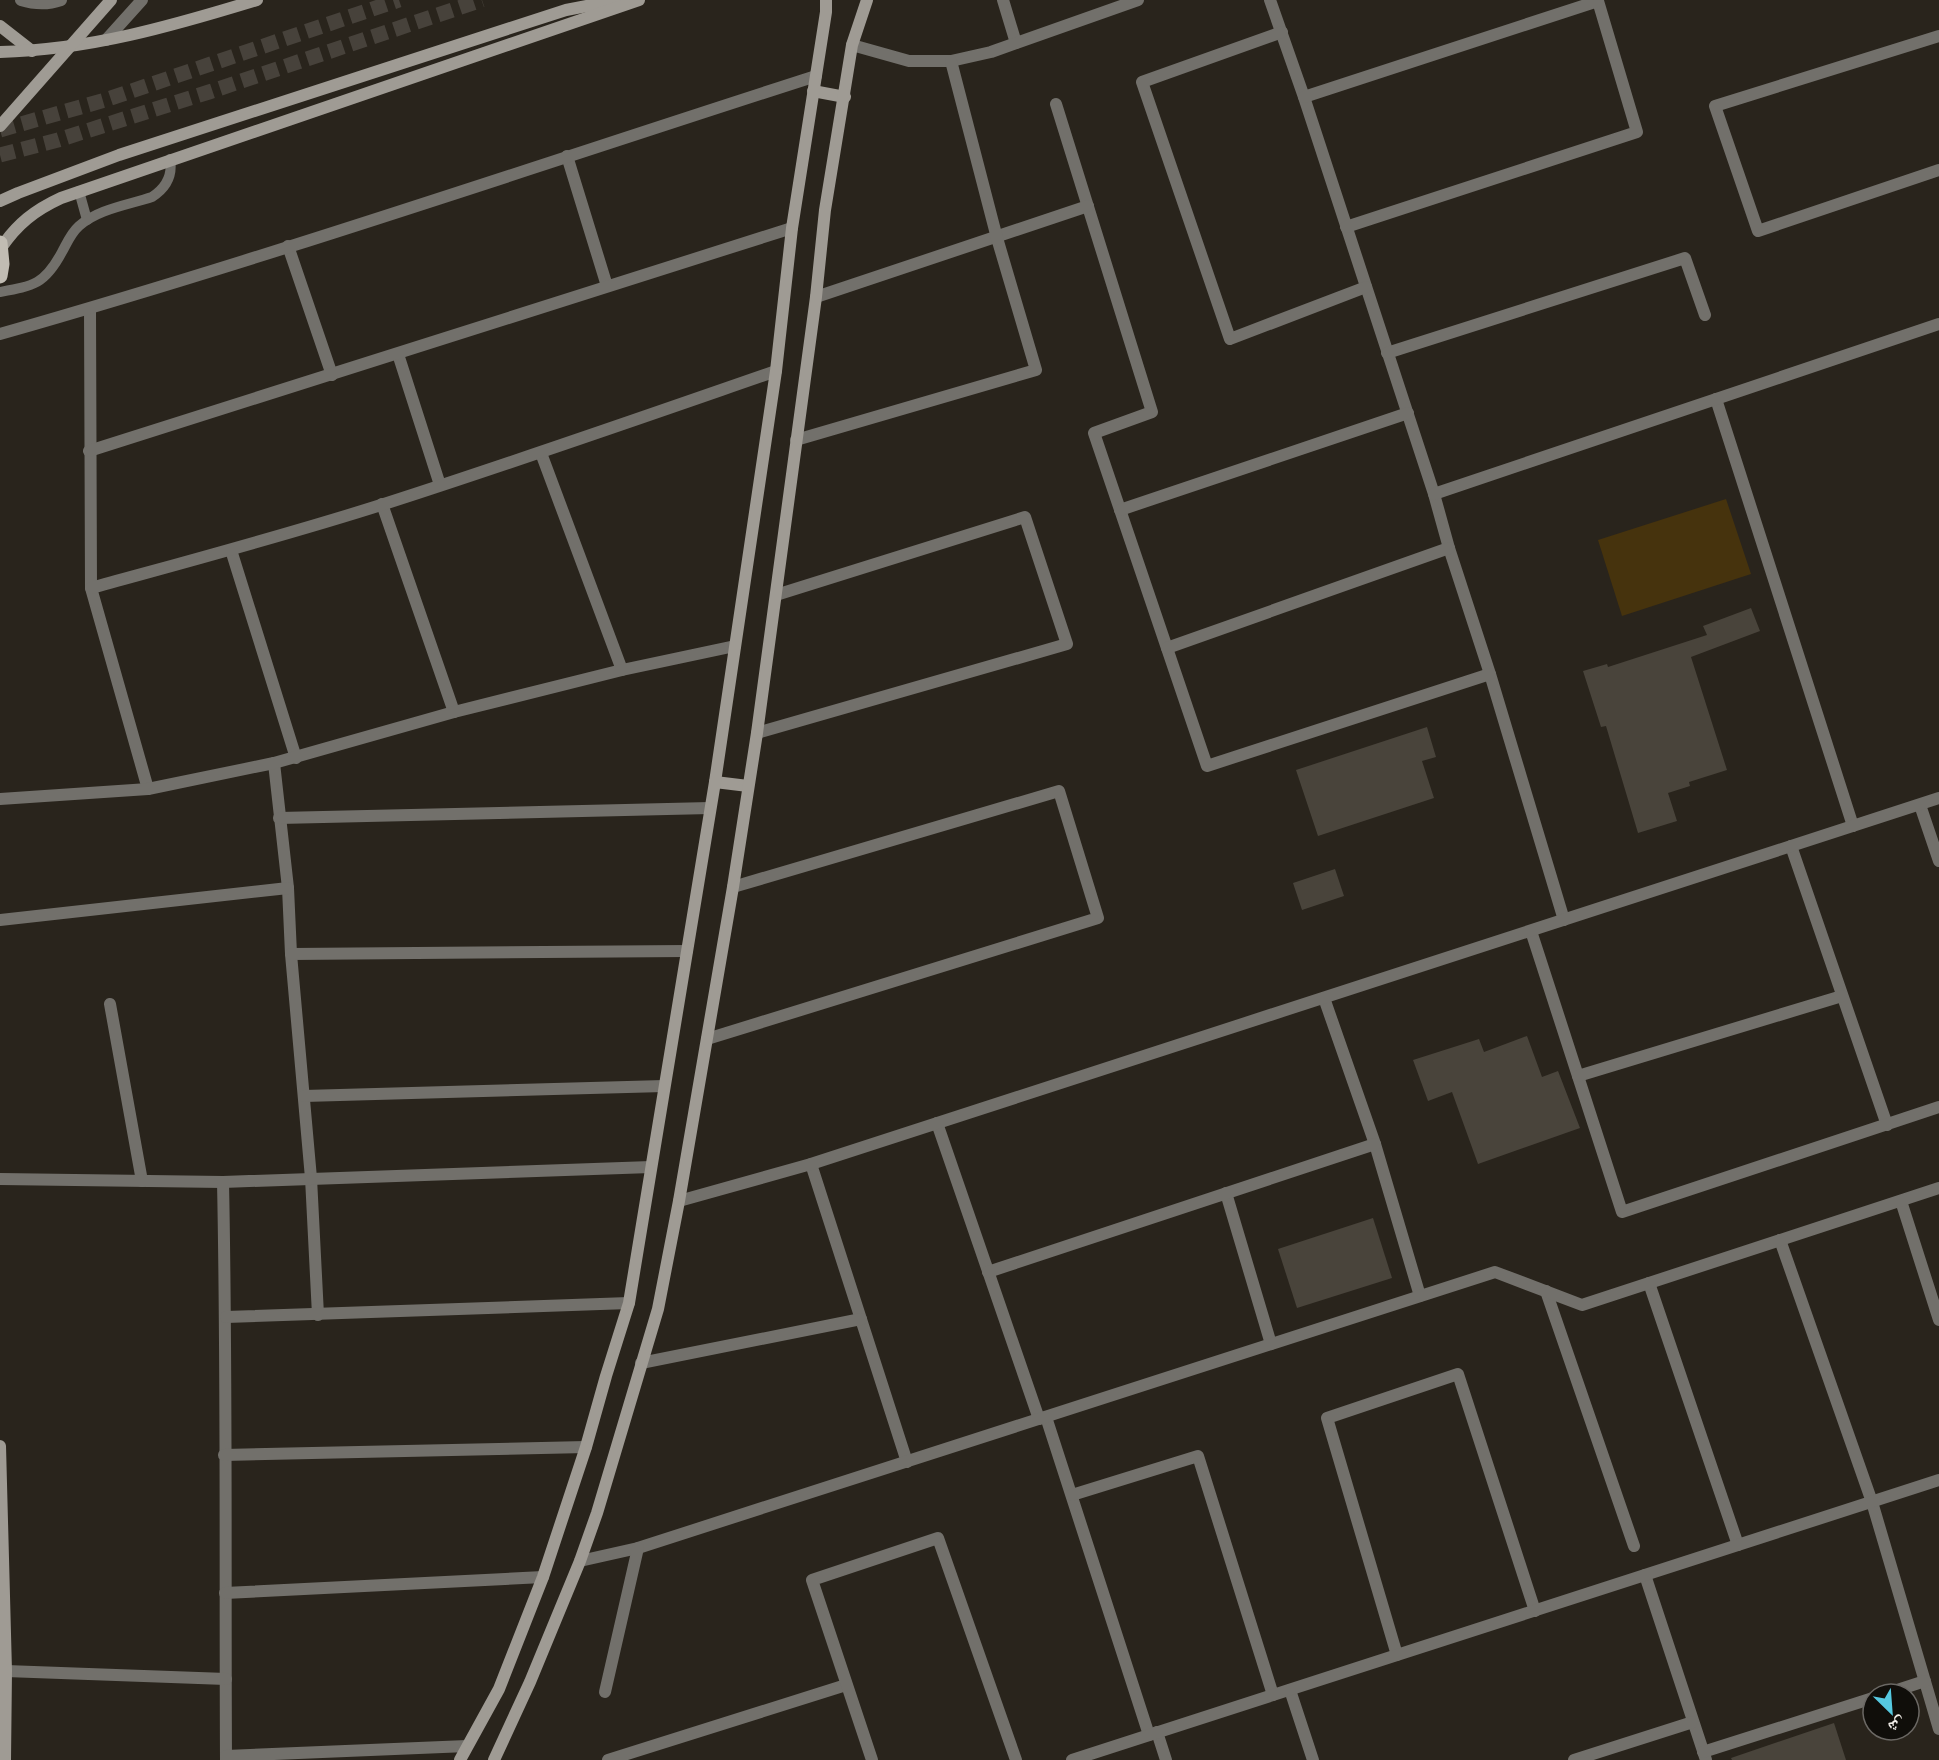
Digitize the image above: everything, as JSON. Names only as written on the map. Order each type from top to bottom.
[{"type":"main road","points":[[0,126],[111,0]]},
{"type":"main road","points":[[0,52],[33,51],[148,32],[257,0]]},
{"type":"main road","points":[[0,201],[77,170],[170,138],[566,9],[617,0]]},
{"type":"main road","points":[[0,276],[1,246],[24,219],[41,207],[170,159],[236,139],[639,0]]},
{"type":"main road","points":[[460,1760],[499,1689],[543,1577],[586,1447],[629,1303],[715,782],[776,371],[792,228],[826,0]]},
{"type":"main road","points":[[494,1760],[530,1682],[580,1562],[597,1513],[658,1309],[707,1039],[757,733],[816,297],[825,210],[852,45],[867,0]]},
{"type":"main road","points":[[0,26],[33,51]]},
{"type":"main road","points":[[813,92],[845,97]]},
{"type":"main road","points":[[715,782],[748,786]]},
{"type":"main road","points":[[0,1446],[6,1671],[5,1760]]},
{"type":"street","points":[[21,0],[33,3],[52,3],[61,0]]},
{"type":"street","points":[[106,40],[142,0]]},
{"type":"street","points":[[1003,0],[1017,43]]},
{"type":"street","points":[[852,45],[909,61],[951,62],[1017,43],[1138,0]]},
{"type":"street","points":[[1270,0],[1434,494],[1564,920]]},
{"type":"street","points":[[1304,97],[1598,1],[1637,132],[1346,227]]},
{"type":"street","points":[[1282,32],[1142,82],[1230,339],[1366,287]]},
{"type":"street","points":[[1939,36],[1715,106],[1758,231],[1939,170]]},
{"type":"street","points":[[796,440],[1036,370],[997,238],[951,62]]},
{"type":"street","points":[[0,334],[90,309],[816,75]]},
{"type":"street","points":[[1056,104],[1152,412],[1094,433],[1207,766],[1490,674]]},
{"type":"street","points":[[567,156],[607,286]]},
{"type":"street","points":[[816,297],[1088,206]]},
{"type":"street","points":[[89,451],[792,228]]},
{"type":"street","points":[[288,246],[332,375]]},
{"type":"street","points":[[1388,352],[1685,258],[1705,315]]},
{"type":"street","points":[[90,309],[91,588],[148,789]]},
{"type":"street","points":[[1434,494],[1939,324]]},
{"type":"street","points":[[398,354],[440,485]]},
{"type":"street","points":[[91,588],[231,550],[382,504],[541,453],[776,371]]},
{"type":"street","points":[[1716,399],[1853,826]]},
{"type":"street","points":[[1120,510],[1408,413]]},
{"type":"street","points":[[541,453],[622,670]]},
{"type":"street","points":[[382,504],[454,712]]},
{"type":"street","points":[[757,733],[1067,644],[1025,517],[776,595]]},
{"type":"street","points":[[1167,648],[1449,548]]},
{"type":"street","points":[[231,550],[296,758]]},
{"type":"street","points":[[0,799],[148,789],[274,763],[454,712],[622,670],[735,646]]},
{"type":"street","points":[[274,763],[288,888],[291,954],[311,1179],[318,1314]]},
{"type":"street","points":[[707,1039],[1098,918],[1059,791],[733,887]]},
{"type":"street","points":[[679,1201],[811,1164],[1939,798]]},
{"type":"street","points":[[1920,805],[1939,861]]},
{"type":"street","points":[[279,818],[710,808]]},
{"type":"street","points":[[1791,846],[1887,1125]]},
{"type":"street","points":[[0,920],[288,888]]},
{"type":"street","points":[[1531,931],[1622,1212],[1939,1107]]},
{"type":"street","points":[[291,954],[687,951]]},
{"type":"street","points":[[1578,1076],[1842,996]]},
{"type":"street","points":[[1324,998],[1375,1144],[1420,1296]]},
{"type":"street","points":[[110,1004],[142,1181]]},
{"type":"street","points":[[304,1096],[664,1086]]},
{"type":"street","points":[[938,1123],[988,1272],[1072,1495],[1153,1734],[1166,1760]]},
{"type":"street","points":[[988,1272],[1375,1144]]},
{"type":"street","points":[[811,1164],[907,1462]]},
{"type":"street","points":[[0,1179],[223,1182],[651,1167]]},
{"type":"street","points":[[223,1182],[226,1317],[224,1455],[226,1758],[467,1746]]},
{"type":"street","points":[[580,1562],[638,1548],[1495,1272],[1582,1305],[1939,1188]]},
{"type":"street","points":[[1226,1193],[1271,1344]]},
{"type":"street","points":[[1901,1201],[1939,1320]]},
{"type":"street","points":[[1780,1240],[1872,1502],[1939,1729]]},
{"type":"street","points":[[1649,1283],[1738,1545]]},
{"type":"street","points":[[1545,1291],[1634,1546]]},
{"type":"street","points":[[226,1317],[629,1303]]},
{"type":"street","points":[[641,1363],[861,1319]]},
{"type":"street","points":[[1397,1655],[1327,1418],[1458,1374],[1535,1611]]},
{"type":"street","points":[[224,1455],[586,1447]]},
{"type":"street","points":[[1072,1495],[1198,1456],[1273,1695]]},
{"type":"street","points":[[1072,1760],[1939,1480]]},
{"type":"street","points":[[872,1760],[813,1580],[938,1538],[1016,1760]]},
{"type":"street","points":[[605,1692],[638,1548]]},
{"type":"street","points":[[1645,1575],[1704,1756],[1861,1702]]},
{"type":"street","points":[[225,1593],[543,1577]]},
{"type":"street","points":[[6,1671],[226,1679]]},
{"type":"street","points":[[1921,1683],[1925,1682]]},
{"type":"street","points":[[608,1760],[846,1685]]},
{"type":"street","points":[[1290,1690],[1313,1760]]},
{"type":"street","points":[[1574,1760],[1693,1722]]},
{"type":"lane","points":[[0,292],[25,288],[43,280],[54,266],[74,231],[87,220],[152,197],[160,192],[170,175],[170,159]]},
{"type":"lane","points":[[79,191],[87,220]]},
{"type":"shaded area","points":[[1726,499],[1751,574],[1622,616],[1598,540]]},
{"type":"building","points":[[1751,608],[1760,631],[1691,657],[1727,770],[1689,782],[1690,786],[1668,793],[1677,821],[1638,833],[1606,726],[1601,727],[1583,671],[1607,664],[1608,667],[1707,635],[1703,626]]},
{"type":"building","points":[[1427,727],[1436,757],[1422,761],[1434,798],[1318,836],[1296,770]]},
{"type":"building","points":[[1335,869],[1344,896],[1302,910],[1293,883]]},
{"type":"building","points":[[1527,1036],[1542,1077],[1558,1071],[1580,1128],[1478,1164],[1452,1092],[1428,1101],[1413,1060],[1479,1039],[1484,1052]]},
{"type":"building","points":[[1373,1218],[1392,1278],[1297,1308],[1278,1249]]},
{"type":"building","points":[[1834,1723],[1846,1760],[1732,1760],[1731,1758]]},
{"type":"tunnel","points":[[0,130],[105,100],[399,0]]},
{"type":"tunnel","points":[[0,155],[58,140],[209,92],[482,0]]}]
